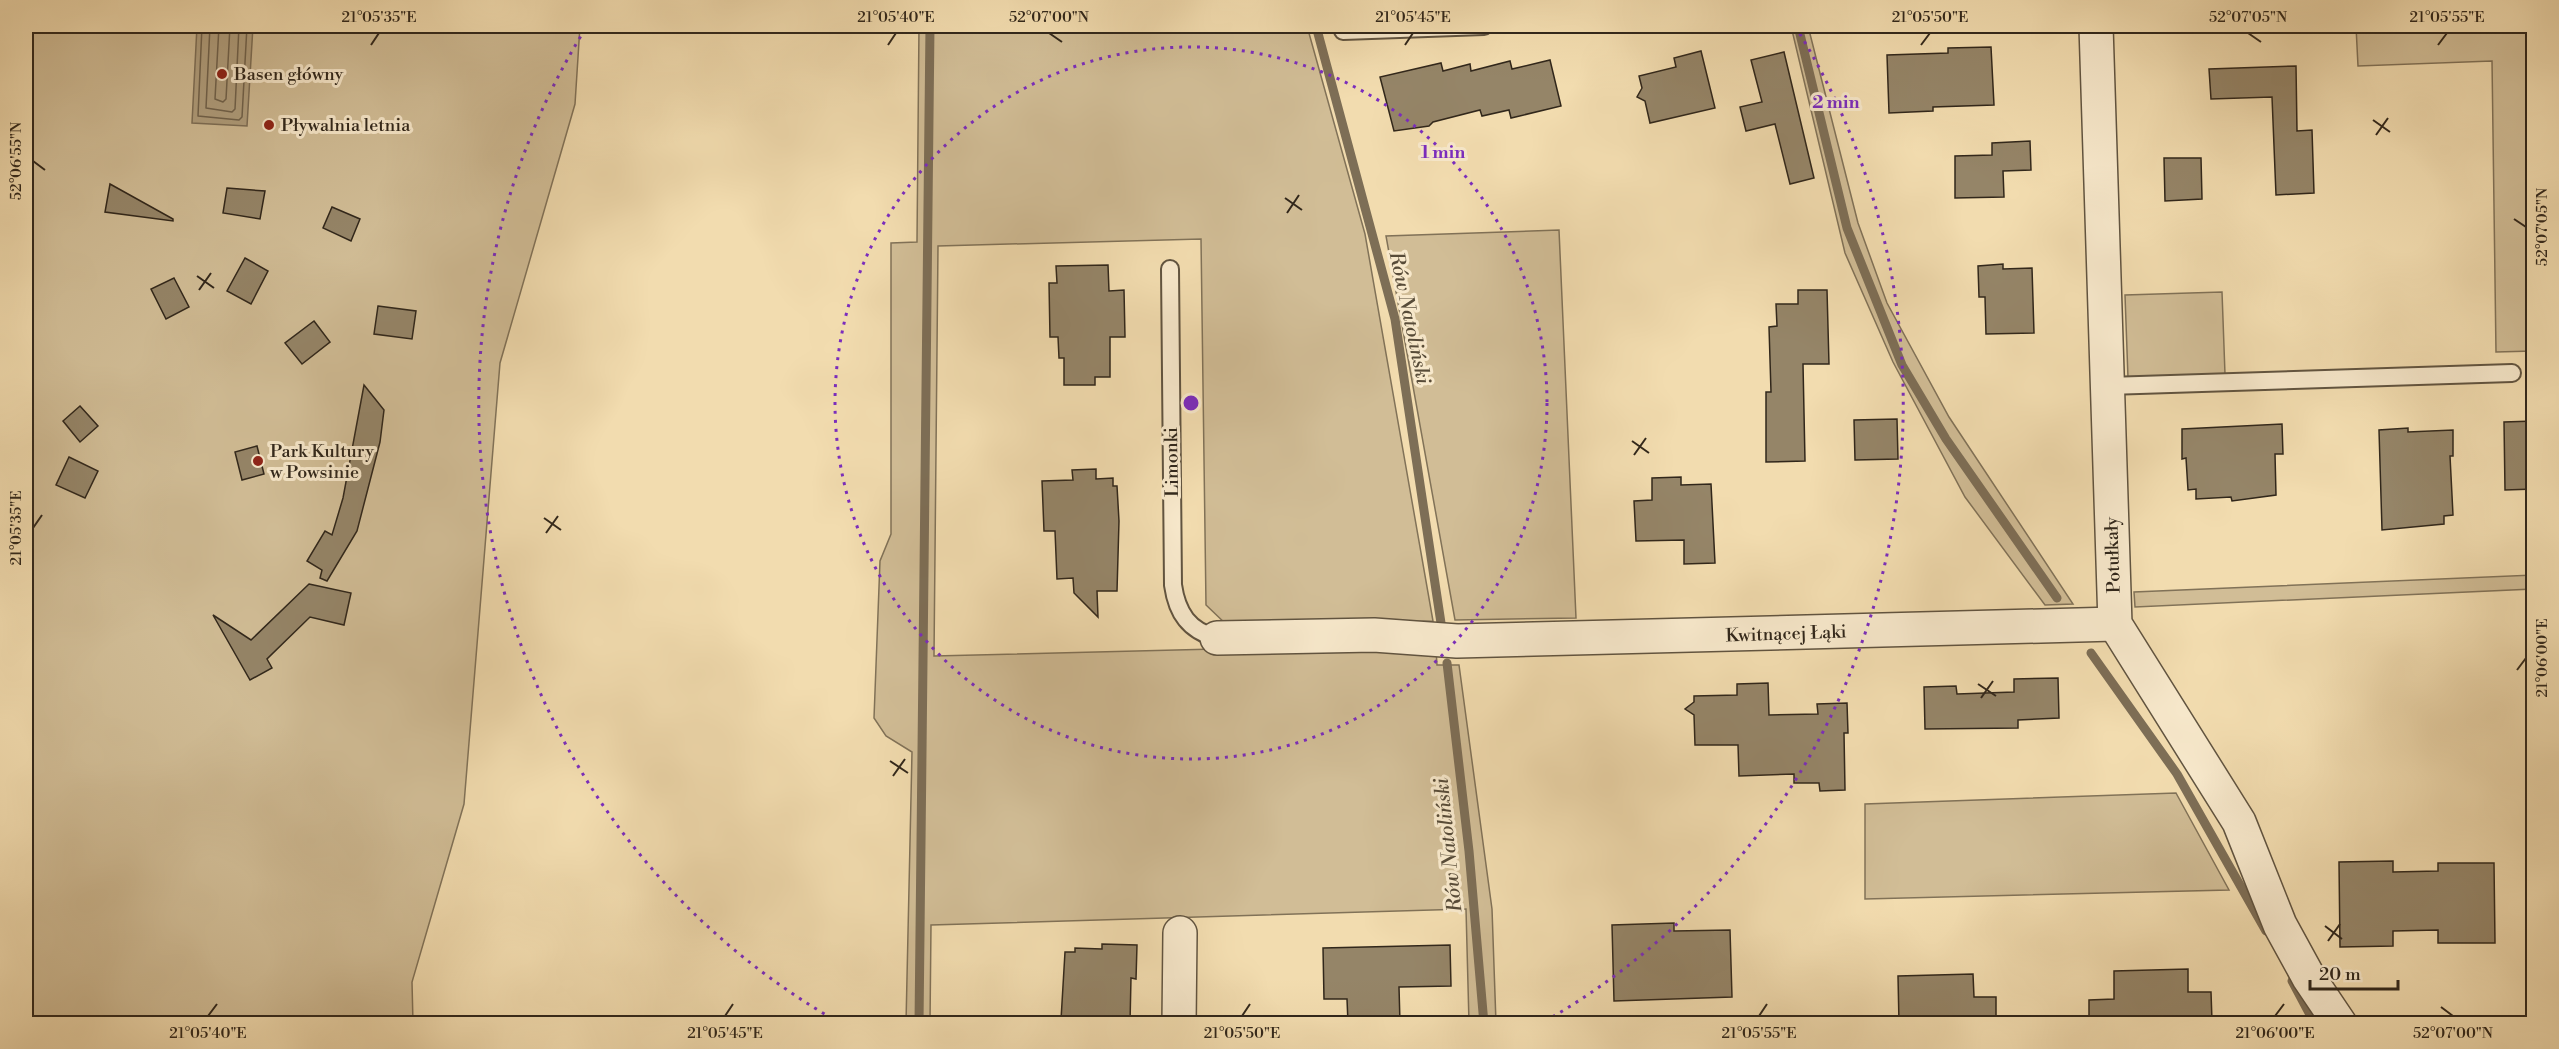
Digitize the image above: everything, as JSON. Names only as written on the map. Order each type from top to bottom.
[{"type":"street","name":"Potułkały","points":[[2096,26],[2115,624]]},
{"type":"street","name":"Kwitnącej Łąki","points":[[1217,638],[1374,635],[1457,641],[2115,624]]},
{"type":"street","points":[[2115,624],[2239,822],[2280,925],[2309,978],[2340,1023]]},
{"type":"street","points":[[1179,1023],[1180,933]]},
{"type":"lane","points":[[1343,32],[1484,26]]},
{"type":"lane","name":"Limonki","points":[[1170,269],[1173,585],[1176,603],[1183,617],[1204,635],[1217,638]]},
{"type":"lane","points":[[2108,386],[2512,373]]},
{"type":"shaded area","name":"Park Kultury w Powsinie","points":[[26,26],[580,26],[575,104],[500,363],[464,804],[412,982],[413,1023],[26,1023]]},
{"type":"shaded area","points":[[919,26],[1307,26],[1365,234],[1433,621],[1229,627],[1206,605],[1201,239],[938,246],[934,656],[1216,649],[1436,649],[1437,665],[1459,665],[1492,909],[1496,1023],[1469,1023],[1466,909],[931,925],[930,1023],[906,1023],[912,752],[886,736],[874,718],[880,561],[891,534],[891,243],[917,242]]},
{"type":"shaded area","points":[[1791,26],[1808,26],[1858,223],[1887,303],[1949,417],[2073,604],[2045,605],[1965,497],[1893,362],[1845,253]]},
{"type":"shaded area","points":[[2356,26],[2533,26],[2533,351],[2496,352],[2492,61],[2358,66]]},
{"type":"shaded area","points":[[1559,230],[1576,618],[1455,620],[1386,236]]},
{"type":"shaded area","points":[[2222,292],[2225,374],[2128,378],[2125,295]]},
{"type":"shaded area","points":[[2534,575],[2533,589],[2135,607],[2134,592]]},
{"type":"shaded area","points":[[2176,793],[2229,890],[1865,899],[1865,804]]},
{"type":"water","name":"Basen główny","points":[[197,26],[253,26],[247,126],[192,123]]},
{"type":"building","points":[[1991,47],[1994,105],[1933,107],[1933,111],[1889,113],[1887,55],[1948,53],[1948,48]]},
{"type":"building","points":[[1701,51],[1715,108],[1650,123],[1645,101],[1637,97],[1642,88],[1639,76],[1676,67],[1674,58]]},
{"type":"building","points":[[1784,52],[1814,178],[1790,184],[1775,124],[1746,131],[1740,107],[1762,102],[1751,60]]},
{"type":"building","points":[[1550,60],[1561,106],[1511,118],[1509,110],[1482,116],[1480,110],[1433,122],[1429,126],[1394,131],[1380,77],[1441,63],[1443,71],[1470,64],[1471,71],[1510,61],[1512,69]]},
{"type":"building","points":[[2296,66],[2297,131],[2312,130],[2314,193],[2276,195],[2272,97],[2211,99],[2209,69]]},
{"type":"building","points":[[2030,141],[2031,170],[2003,171],[2004,197],[1955,198],[1955,156],[1992,155],[1992,143]]},
{"type":"building","points":[[2164,158],[2201,158],[2202,199],[2165,201]]},
{"type":"building","points":[[110,184],[173,219],[173,221],[105,212]]},
{"type":"building","points":[[227,188],[265,191],[260,219],[223,213]]},
{"type":"building","points":[[332,207],[360,219],[351,241],[323,228]]},
{"type":"building","points":[[245,258],[268,271],[251,304],[227,291]]},
{"type":"building","points":[[2003,264],[2003,269],[2032,268],[2034,333],[1986,334],[1985,297],[1979,297],[1978,266]]},
{"type":"building","points":[[1108,265],[1109,291],[1124,290],[1125,337],[1110,337],[1110,377],[1095,377],[1095,385],[1064,385],[1064,358],[1059,358],[1058,337],[1050,337],[1049,283],[1057,283],[1056,266]]},
{"type":"building","points":[[174,278],[189,307],[166,319],[151,289]]},
{"type":"building","points":[[1798,290],[1827,290],[1829,364],[1803,364],[1805,461],[1766,462],[1766,392],[1771,392],[1769,327],[1777,326],[1776,304],[1798,304]]},
{"type":"building","points":[[378,306],[416,311],[412,339],[374,334]]},
{"type":"building","points":[[314,321],[330,342],[302,364],[285,343]]},
{"type":"building","points":[[364,385],[384,410],[380,442],[357,531],[327,581],[320,578],[322,570],[307,561],[325,531],[332,535],[343,498]]},
{"type":"building","points":[[80,406],[98,426],[80,442],[63,421]]},
{"type":"building","points":[[1897,419],[1898,459],[1855,460],[1854,420]]},
{"type":"building","points":[[2534,421],[2534,489],[2505,490],[2504,422]]},
{"type":"building","points":[[2282,424],[2283,454],[2275,454],[2276,495],[2232,501],[2231,497],[2196,499],[2196,489],[2188,490],[2186,458],[2182,459],[2182,429]]},
{"type":"building","points":[[2408,428],[2408,432],[2453,430],[2453,456],[2450,456],[2453,515],[2444,516],[2444,524],[2382,530],[2379,430]]},
{"type":"building","points":[[257,446],[264,474],[242,480],[235,452]]},
{"type":"building","points":[[69,457],[98,471],[85,498],[56,485]]},
{"type":"building","points":[[1096,469],[1096,479],[1113,478],[1113,486],[1117,486],[1119,521],[1117,591],[1097,591],[1098,617],[1074,593],[1073,578],[1057,579],[1055,531],[1044,531],[1042,481],[1073,480],[1072,470]]},
{"type":"building","points":[[1681,477],[1681,485],[1711,484],[1715,563],[1684,564],[1684,540],[1636,541],[1634,501],[1652,500],[1652,478]]},
{"type":"building","points":[[309,584],[351,593],[344,625],[310,617],[267,659],[272,668],[250,680],[213,615],[251,640]]},
{"type":"building","points":[[2058,678],[2059,718],[2018,720],[2018,728],[1925,729],[1924,687],[1956,686],[1957,694],[2014,692],[2014,679]]},
{"type":"building","points":[[1768,683],[1769,715],[1818,714],[1817,704],[1847,703],[1848,733],[1844,733],[1845,790],[1820,791],[1819,783],[1794,783],[1794,774],[1739,776],[1738,745],[1695,745],[1694,715],[1685,709],[1694,702],[1694,696],[1737,695],[1737,684]]},
{"type":"building","points":[[2393,861],[2393,872],[2438,871],[2438,863],[2494,863],[2495,943],[2438,943],[2438,930],[2393,931],[2393,946],[2340,947],[2339,862]]},
{"type":"building","points":[[1674,923],[1674,931],[1730,930],[1732,997],[1614,1001],[1612,925]]},
{"type":"building","points":[[1102,944],[1137,945],[1136,979],[1131,978],[1130,1023],[1061,1020],[1065,952],[1075,952],[1075,948],[1102,949]]},
{"type":"building","points":[[1450,945],[1451,986],[1399,987],[1400,1023],[1348,1023],[1347,999],[1324,999],[1323,948]]},
{"type":"building","points":[[2188,969],[2188,992],[2211,992],[2212,1021],[2089,1023],[2089,1000],[2114,999],[2114,971]]},
{"type":"building","points":[[1973,974],[1974,997],[1996,997],[1996,1023],[1899,1023],[1898,976]]},
{"type":"waterway","points":[[919,1024],[930,26]]},
{"type":"waterway","name":"Rów Natoliński","points":[[1316,26],[1395,319],[1441,623]]},
{"type":"waterway","points":[[1798,26],[1847,228],[1902,365],[1946,439],[2057,598]]},
{"type":"waterway","points":[[2091,653],[2177,774],[2266,931]]},
{"type":"waterway","name":"Rów Natoliński","points":[[1447,663],[1469,851],[1484,1024]]},
{"type":"waterway","points":[[2292,981],[2315,1024]]},
{"type":"place","name":"Basen główny","points":[[222,74]]},
{"type":"place","name":"Pływalnia letnia","points":[[269,125]]},
{"type":"place","name":"Park Kultury w Powsinie","points":[[258,461]]}]
